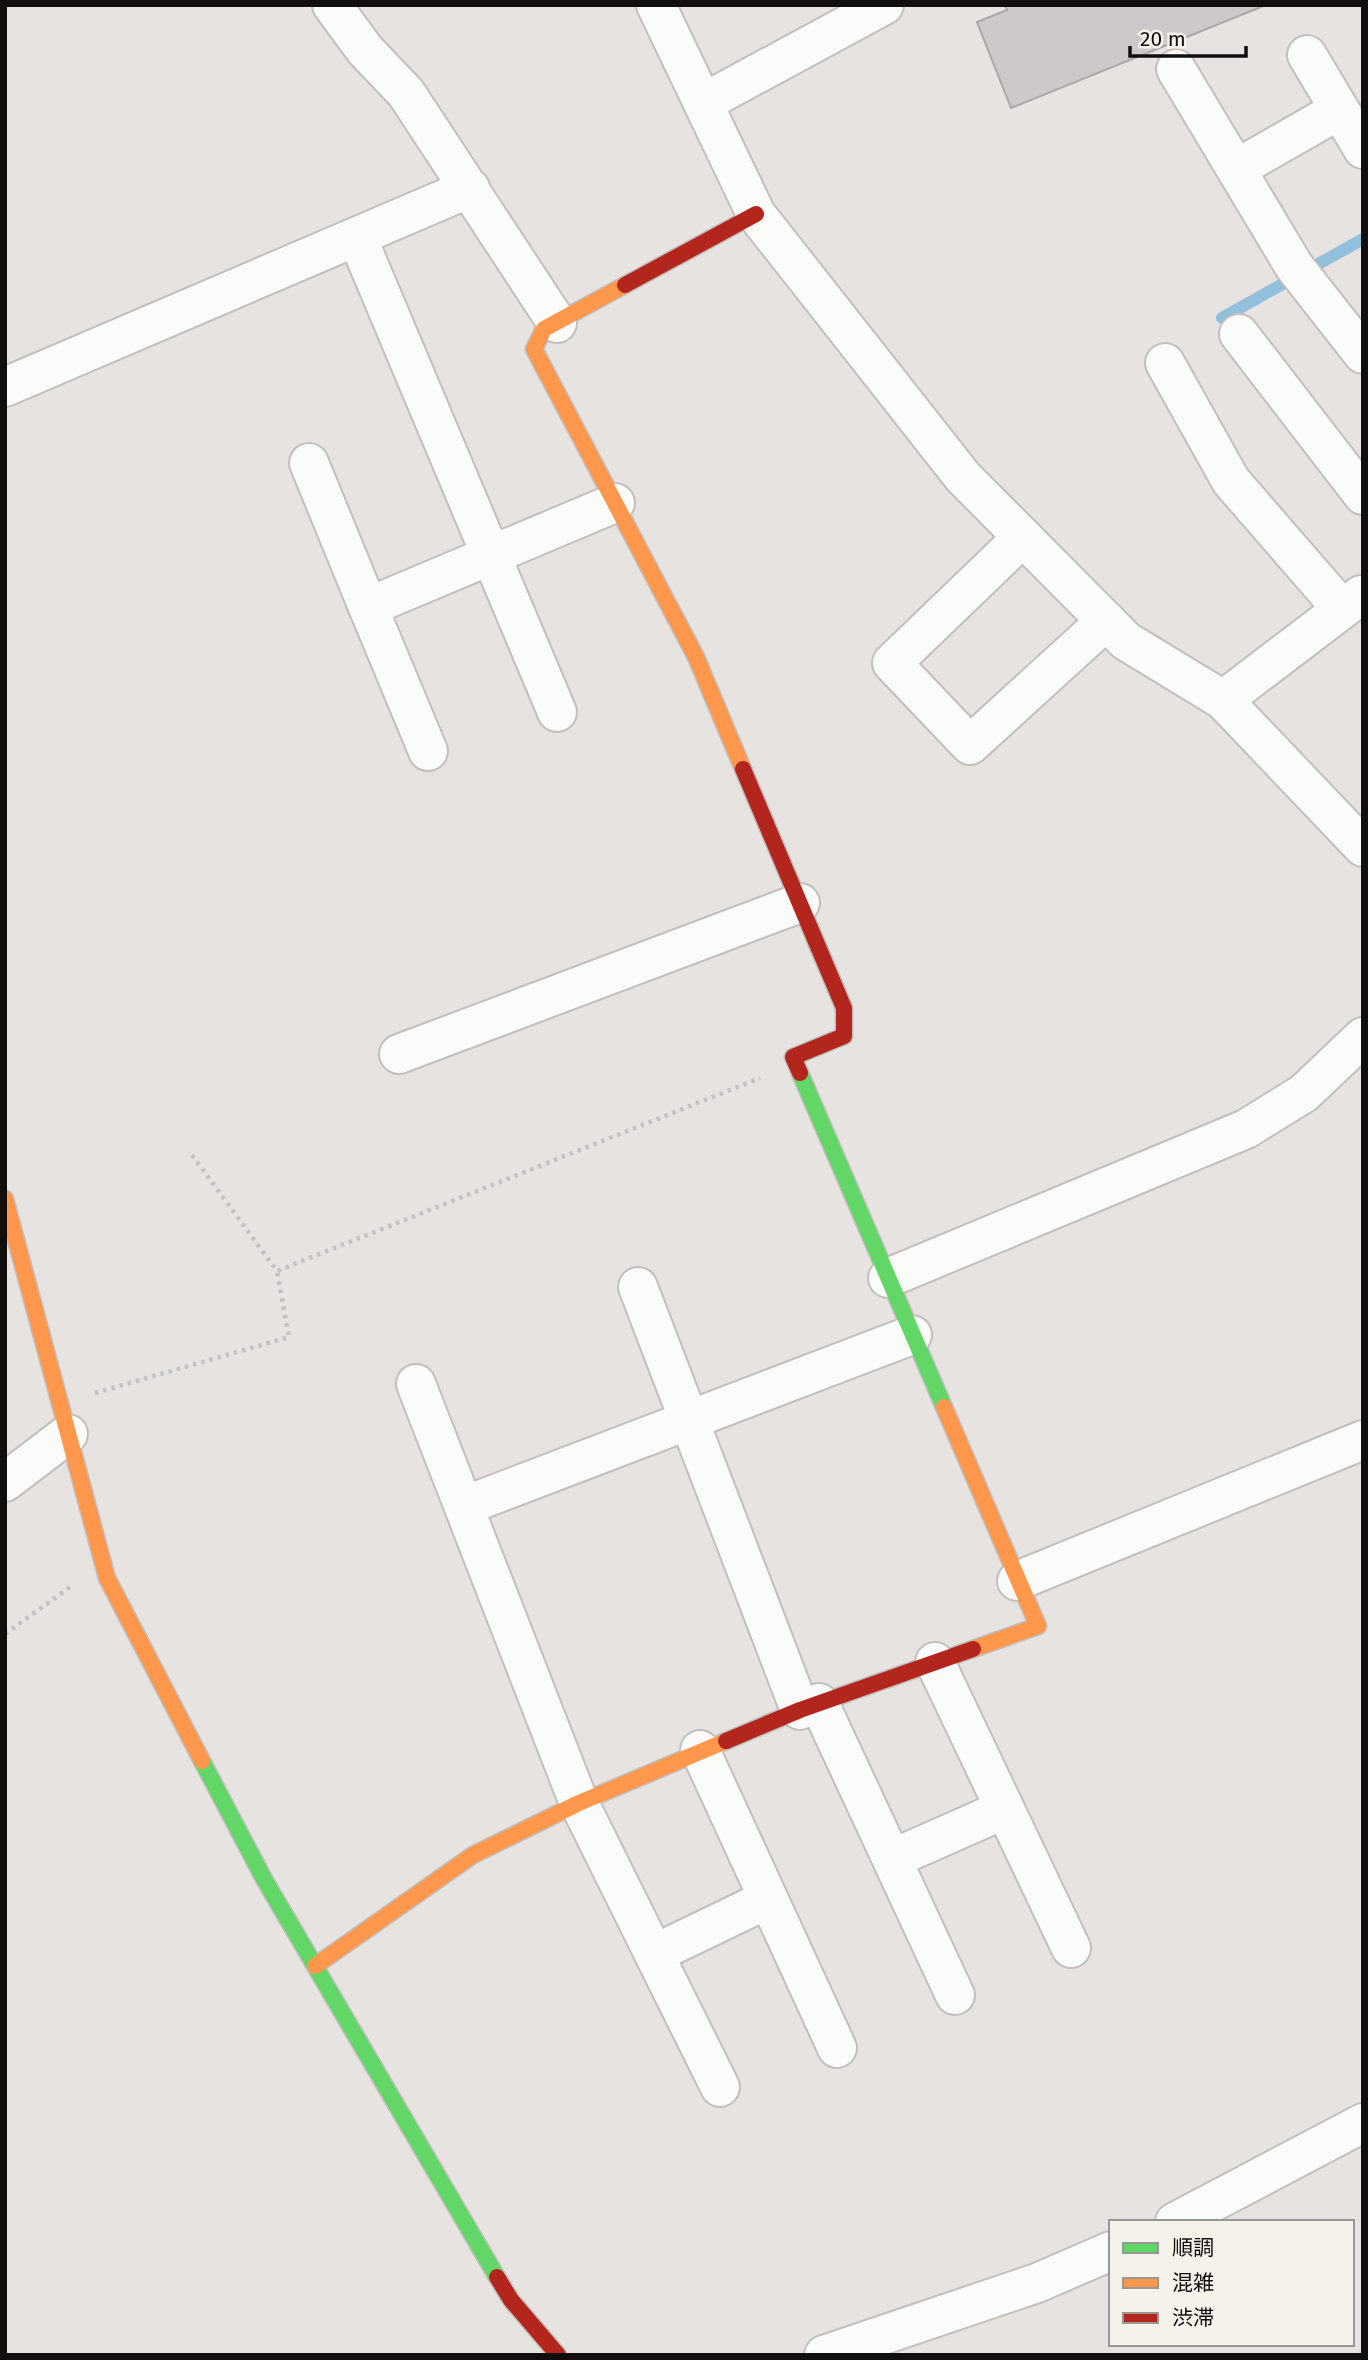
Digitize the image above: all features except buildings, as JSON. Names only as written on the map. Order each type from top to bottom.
[{"type":"street","points":[[332,5],[365,50],[406,93],[557,323]]},
{"type":"street","points":[[656,5],[756,214],[963,477],[1126,641],[1223,700],[1363,847]]},
{"type":"street","points":[[703,103],[884,5]]},
{"type":"street","points":[[1307,55],[1363,149]]},
{"type":"street","points":[[1177,69],[1294,266],[1363,354]]},
{"type":"street","points":[[1236,169],[1339,110]]},
{"type":"street","points":[[5,387],[470,188]]},
{"type":"street","points":[[315,1966],[473,1854],[579,1803],[700,1750],[810,1707],[1038,1626],[793,1057],[844,1036],[844,1008],[696,657],[534,349],[544,329],[756,214]]},
{"type":"street","points":[[357,237],[556,712]]},
{"type":"street","points":[[1239,334],[1363,495]]},
{"type":"street","points":[[1165,363],[1231,481],[1352,601],[1223,700]]},
{"type":"street","points":[[309,463],[428,751]]},
{"type":"street","points":[[369,607],[615,503]]},
{"type":"street","points":[[1023,537],[892,663],[970,745],[1106,621]]},
{"type":"street","points":[[399,1055],[800,903]]},
{"type":"street","points":[[888,1278],[1247,1129],[1304,1093],[1363,1037]]},
{"type":"street","points":[[5,1199],[107,1578],[252,1855],[315,1966],[510,2300],[558,2355]]},
{"type":"street","points":[[638,1287],[810,1707],[892,1859],[955,1995]]},
{"type":"street","points":[[464,1506],[912,1335]]},
{"type":"street","points":[[416,1384],[579,1803],[720,2087]]},
{"type":"street","points":[[5,1482],[64,1419]]},
{"type":"street","points":[[1017,1581],[1363,1440]]},
{"type":"street","points":[[935,1662],[1071,1948]]},
{"type":"street","points":[[700,1750],[838,2048]]},
{"type":"street","points":[[892,1859],[1004,1809]]},
{"type":"street","points":[[654,1954],[768,1899]]},
{"type":"street","points":[[1179,2220],[1363,2123]]},
{"type":"street","points":[[824,2355],[913,2341],[1109,2252]]},
{"type":"path","points":[[277,1271],[796,1064]]},
{"type":"path","points":[[64,1419],[289,1336],[277,1271],[191,1155]]},
{"type":"path","points":[[5,1634],[103,1563]]},
{"type":"waterway","points":[[1222,318],[1363,239]]},
{"type":"traffic: fast","points":[[800,1073],[944,1407]]},
{"type":"traffic: fast","points":[[202,1761],[264,1879],[497,2277]]},
{"type":"traffic: slow","points":[[625,285],[544,329],[534,349],[696,657],[743,769]]},
{"type":"traffic: slow","points":[[5,1199],[107,1578],[202,1761]]},
{"type":"traffic: slow","points":[[944,1407],[1038,1626],[973,1649]]},
{"type":"traffic: slow","points":[[315,1966],[473,1855],[579,1803],[726,1741]]},
{"type":"traffic: jam","points":[[625,285],[756,214]]},
{"type":"traffic: jam","points":[[743,769],[844,1008],[844,1036],[793,1057],[800,1073]]},
{"type":"traffic: jam","points":[[726,1741],[800,1710],[973,1649]]},
{"type":"traffic: jam","points":[[497,2277],[511,2300],[558,2355]]}]
